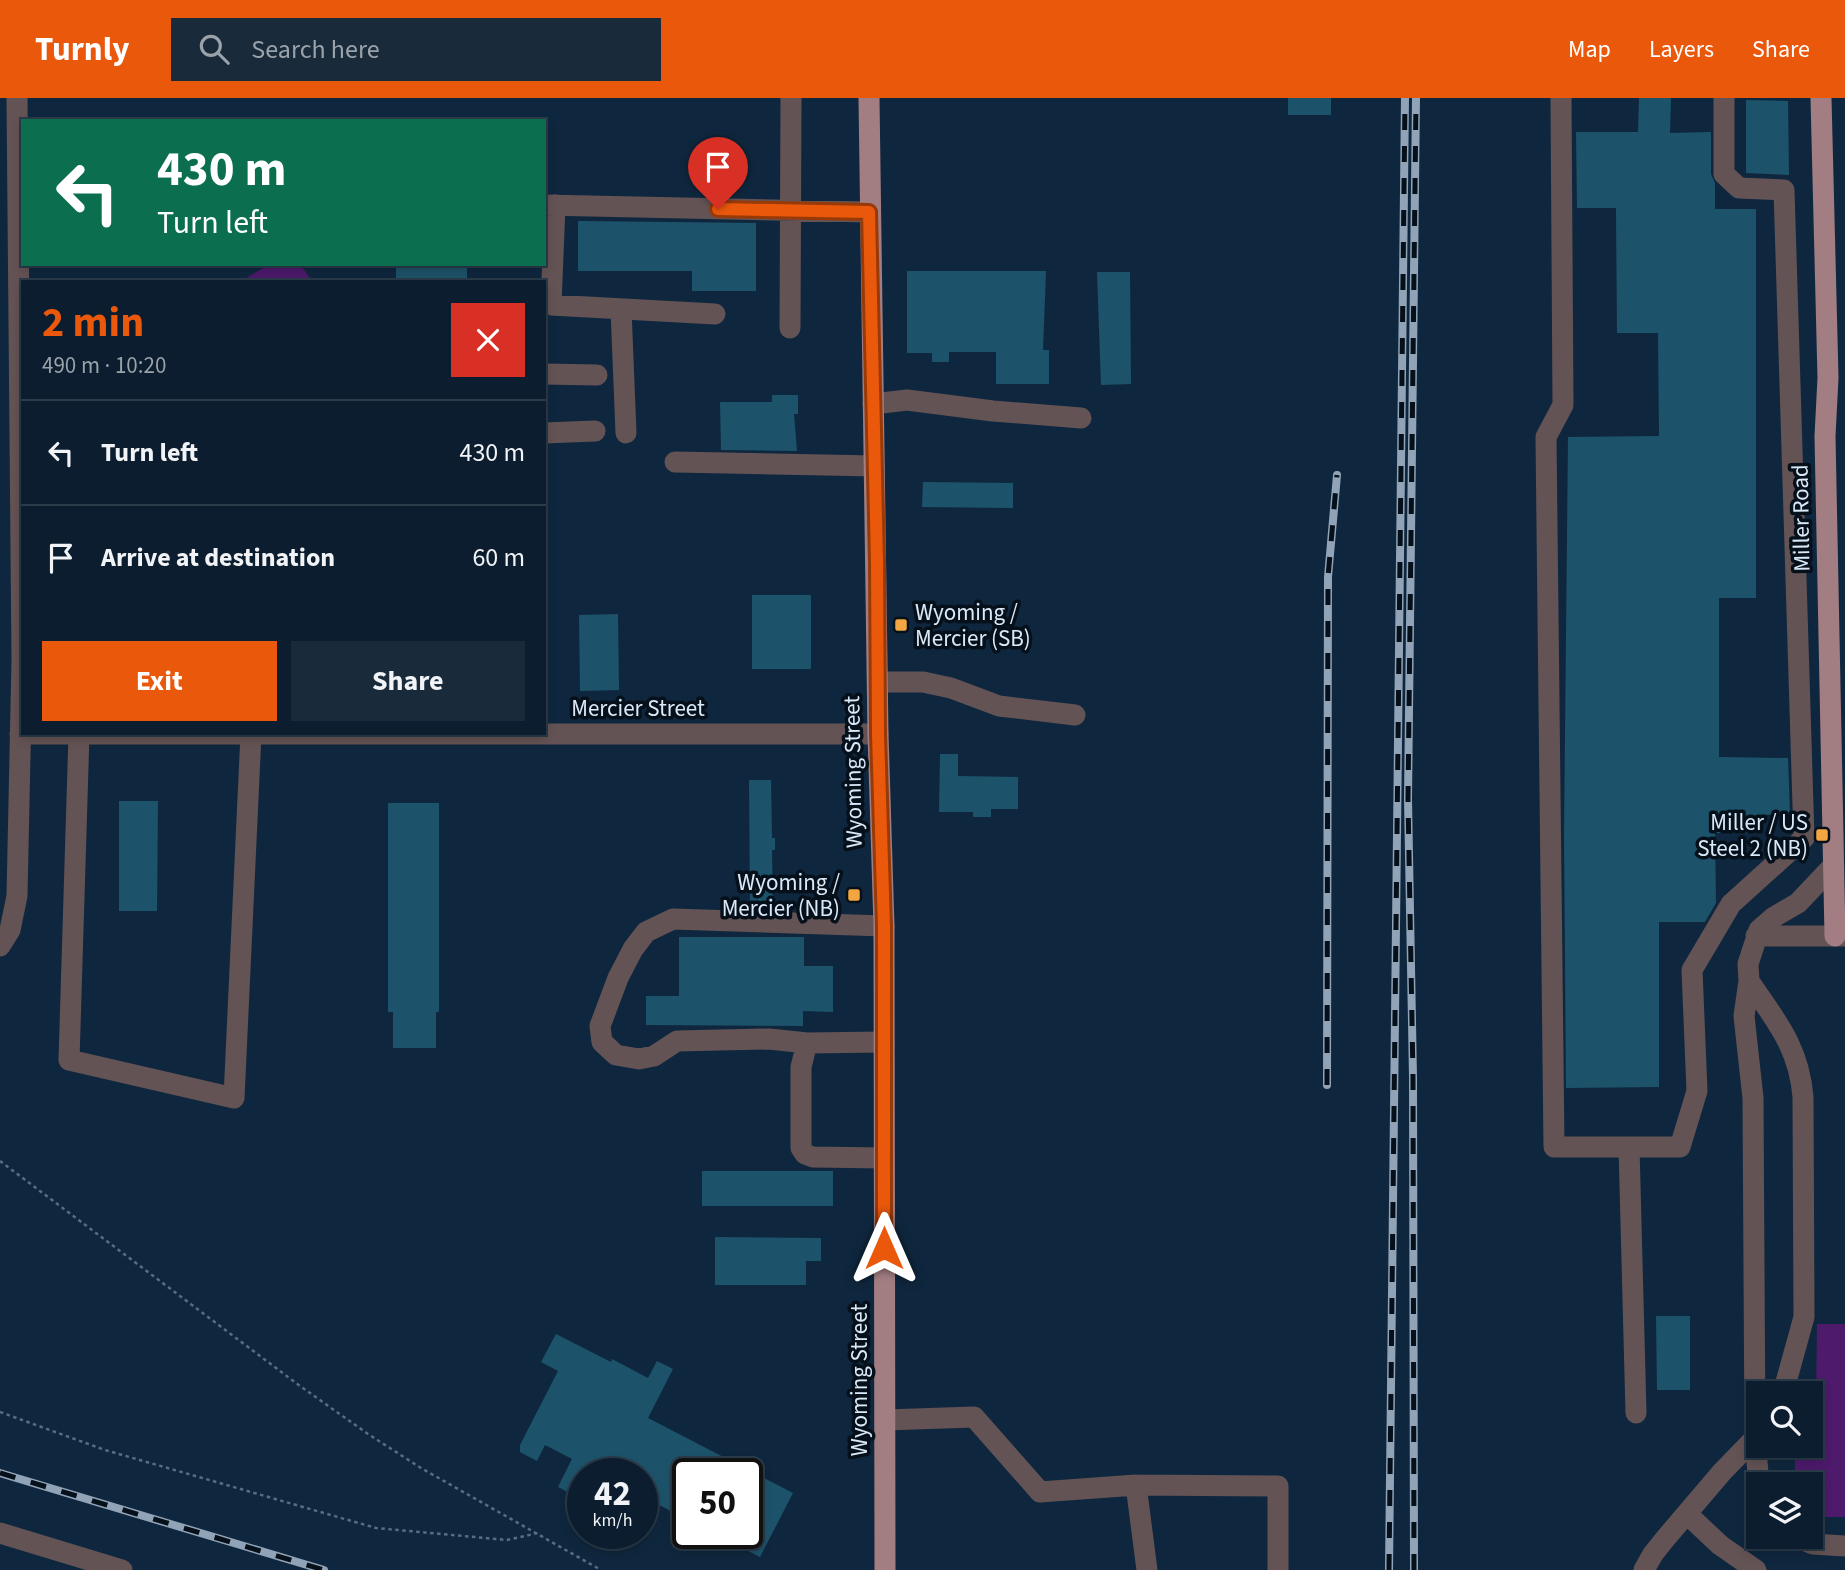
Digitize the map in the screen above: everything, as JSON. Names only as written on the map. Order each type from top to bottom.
[{"type":"main road","name":"Wyoming Street","points":[[869,98],[878,734],[884,926],[886,1570]]},
{"type":"main road","name":"Miller Road","points":[[1821,98],[1837,376],[1825,449],[1840,842],[1833,866],[1840,936]]},
{"type":"street","points":[[17,98],[21,580]]},
{"type":"street","points":[[790,328],[791,98]]},
{"type":"street","points":[[1561,98],[1563,405],[1546,437],[1554,1147],[1680,1147],[1697,1091],[1692,970],[1731,904],[1804,838],[1784,190],[1739,188],[1724,174],[1724,98]]},
{"type":"street","points":[[715,314],[548,305],[550,205],[869,212]]},
{"type":"street","points":[[621,309],[626,433]]},
{"type":"street","points":[[546,374],[597,375]]},
{"type":"street","points":[[873,404],[906,400],[1081,418]]},
{"type":"street","points":[[546,433],[595,431]]},
{"type":"street","points":[[675,463],[874,466]]},
{"type":"street","points":[[878,682],[923,681],[999,706],[1075,715]]},
{"type":"street","points":[[0,946],[10,930],[17,896],[21,697]]},
{"type":"street","name":"Mercier Street","points":[[546,734],[878,734]]},
{"type":"street","points":[[79,735],[69,1060],[234,1098],[251,735]]},
{"type":"street","points":[[1756,1381],[1753,1098],[1744,1016],[1749,981],[1748,964],[1759,930],[1774,917],[1798,903],[1833,866]]},
{"type":"street","points":[[884,926],[673,919],[646,932],[633,949],[618,978],[600,1026],[602,1042],[616,1055],[639,1059],[654,1056],[677,1041],[769,1039],[807,1043],[884,1042]]},
{"type":"street","points":[[1756,936],[1840,936]]},
{"type":"street","points":[[1749,981],[1788,1038],[1799,1068],[1803,1097],[1804,1317],[1786,1381]]},
{"type":"street","points":[[807,1043],[801,1067],[801,1148],[805,1154],[813,1157],[884,1158]]},
{"type":"street","points":[[1629,1147],[1636,1413]]},
{"type":"street","points":[[885,1420],[974,1418],[1040,1492],[1136,1485],[1278,1486],[1278,1570]]},
{"type":"street","points":[[1644,1570],[1653,1554],[1746,1447]]},
{"type":"street","points":[[1136,1485],[1147,1570]]},
{"type":"street","points":[[1687,1514],[1720,1545],[1756,1570]]},
{"type":"street","points":[[0,1533],[122,1570]]},
{"type":"street","points":[[1823,1545],[1845,1546]]},
{"type":"path","points":[[0,1161],[368,1434],[421,1468],[601,1570]]},
{"type":"path","points":[[0,1412],[105,1450],[376,1528],[507,1540],[538,1534]]},
{"type":"shaded area","points":[[267,266],[301,266],[309,277],[308,280],[242,280]]},
{"type":"shaded area","points":[[1817,1324],[1845,1324],[1845,1517],[1823,1517],[1823,1472],[1795,1471],[1795,1458],[1823,1458],[1823,1381],[1816,1381]]},
{"type":"building","points":[[1288,98],[1331,98],[1331,115],[1288,115]]},
{"type":"building","points":[[1639,98],[1671,98],[1670,133],[1711,132],[1711,174],[1715,183],[1715,209],[1756,209],[1756,598],[1719,598],[1719,757],[1788,758],[1790,814],[1760,815],[1760,833],[1715,833],[1716,903],[1705,922],[1659,922],[1659,1087],[1566,1088],[1564,835],[1568,437],[1659,436],[1658,333],[1617,333],[1616,208],[1577,208],[1576,132],[1638,132]]},
{"type":"building","points":[[1746,100],[1788,101],[1789,175],[1746,173]]},
{"type":"building","points":[[578,221],[756,223],[756,291],[692,291],[692,271],[578,271]]},
{"type":"building","points":[[396,266],[467,266],[467,280],[396,278]]},
{"type":"building","points":[[907,271],[1046,271],[1043,350],[1049,350],[1049,384],[996,384],[996,352],[949,352],[949,362],[932,362],[932,353],[907,353]]},
{"type":"building","points":[[1097,272],[1130,272],[1131,384],[1101,385]]},
{"type":"building","points":[[772,395],[798,395],[798,414],[794,414],[797,451],[721,450],[720,402],[772,402]]},
{"type":"building","points":[[923,482],[1013,483],[1013,508],[922,507]]},
{"type":"building","points":[[752,595],[811,595],[811,669],[752,669]]},
{"type":"building","points":[[618,614],[619,690],[580,691],[579,615]]},
{"type":"building","points":[[940,754],[958,754],[958,776],[1018,777],[1018,809],[991,809],[991,817],[973,817],[973,812],[939,812]]},
{"type":"building","points":[[749,780],[771,780],[772,838],[775,838],[775,850],[772,850],[773,907],[750,907]]},
{"type":"building","points":[[119,801],[158,801],[157,911],[119,911]]},
{"type":"building","points":[[388,803],[439,803],[439,1012],[436,1012],[436,1048],[393,1048],[393,1012],[388,1012]]},
{"type":"building","points":[[679,937],[804,937],[804,966],[833,966],[833,1012],[803,1011],[803,1026],[646,1025],[646,996],[679,996]]},
{"type":"building","points":[[702,1171],[833,1171],[833,1206],[702,1206]]},
{"type":"building","points":[[715,1237],[821,1238],[821,1261],[806,1261],[806,1285],[715,1285]]},
{"type":"building","points":[[1656,1316],[1690,1316],[1690,1390],[1657,1390]]},
{"type":"building","points":[[556,1334],[648,1378],[657,1361],[673,1369],[648,1418],[725,1458],[672,1458],[672,1512],[658,1504],[658,1458],[570,1458],[545,1445],[537,1461],[520,1452],[520,1445],[558,1371],[541,1362]]},
{"type":"building","points":[[567,1469],[567,1492],[558,1487]]},
{"type":"building","points":[[763,1477],[793,1493],[760,1557],[744,1549],[763,1549]]},
{"type":"railway","points":[[1389,1570],[1405,98]]},
{"type":"railway","points":[[1414,1570],[1413,1078],[1408,799],[1416,98]]},
{"type":"railway","points":[[1327,1085],[1328,577],[1337,475]]},
{"type":"railway","points":[[0,1473],[324,1570]]},
{"type":"place","name":"Wyoming / Mercier (SB)","points":[[901,625]]},
{"type":"place","name":"Miller / US Steel 2 (NB)","points":[[1822,835]]},
{"type":"place","name":"Wyoming / Mercier (NB)","points":[[854,895]]},
{"type":"route","points":[[718,209],[869,212],[884,926],[884,1248]]}]
